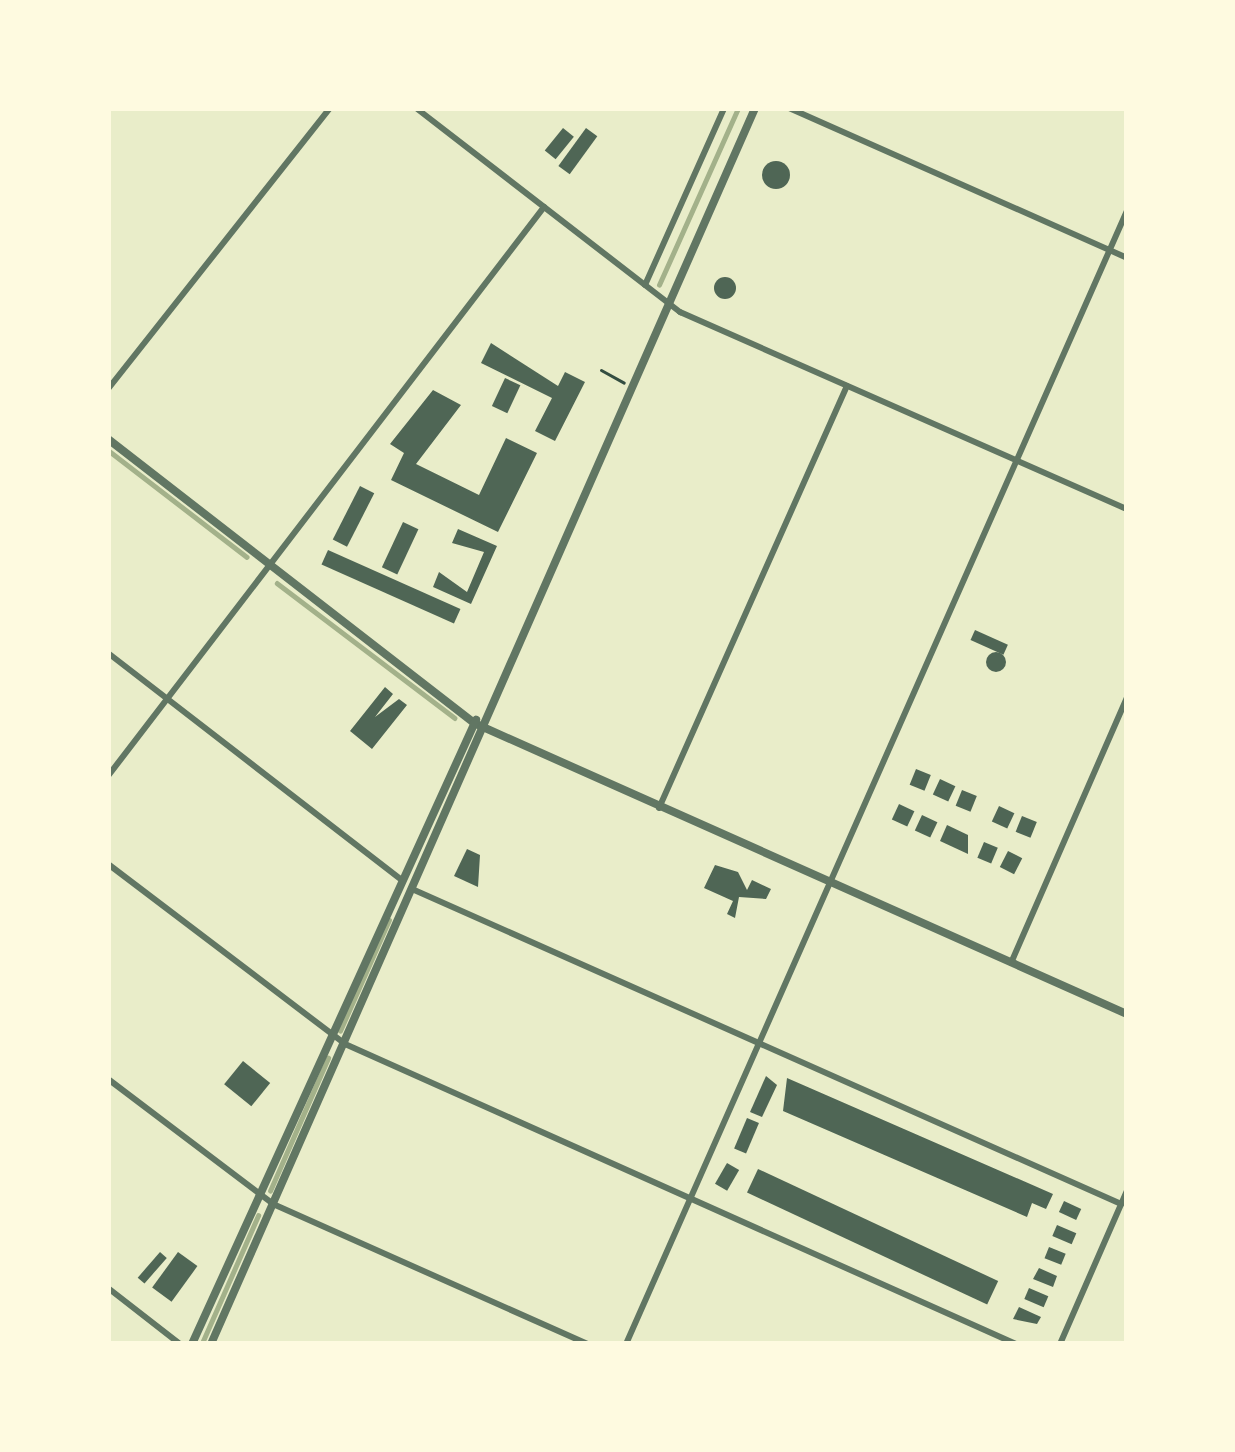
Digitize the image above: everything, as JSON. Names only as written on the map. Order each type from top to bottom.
[{"type":"street","points":[[108,389],[330,108]]},
{"type":"street","points":[[416,108],[668,304],[1127,509]]},
{"type":"street","points":[[645,285],[724,108]]},
{"type":"street","points":[[211,1344],[754,108]]},
{"type":"street","points":[[789,108],[1127,258]]},
{"type":"street","points":[[108,776],[544,207]]},
{"type":"street","points":[[626,1344],[1127,211]]},
{"type":"street","points":[[659,808],[847,386]]},
{"type":"street","points":[[108,439],[473,723],[1127,1013]]},
{"type":"street","points":[[108,653],[414,890],[1121,1204]]},
{"type":"street","points":[[1011,963],[1127,697]]},
{"type":"street","points":[[192,1344],[399,878],[473,723],[486,711]]},
{"type":"street","points":[[108,864],[345,1044],[1016,1344]]},
{"type":"street","points":[[108,1079],[273,1204],[588,1344]]},
{"type":"street","points":[[1060,1344],[1127,1191]]},
{"type":"street","points":[[108,1288],[180,1344]]},
{"type":"path","points":[[602,370],[631,386]]},
{"type":"building","points":[[563,128],[574,137],[556,159],[545,151]]},
{"type":"building","points":[[586,128],[597,136],[570,174],[558,166]]},
{"type":"building","points":[[776,161],[786,165],[790,175],[786,185],[776,189],[766,185],[762,175],[766,165]]},
{"type":"building","points":[[725,277],[736,288],[725,299],[714,288]]},
{"type":"building","points":[[491,343],[558,386],[565,372],[585,382],[555,441],[535,431],[552,398],[481,363]]},
{"type":"building","points":[[505,378],[520,385],[507,413],[492,406]]},
{"type":"building","points":[[433,390],[461,405],[416,464],[479,495],[506,438],[537,453],[498,532],[391,480],[404,453],[390,444]]},
{"type":"building","points":[[360,486],[374,493],[347,547],[333,539]]},
{"type":"building","points":[[403,522],[418,529],[397,574],[382,567]]},
{"type":"building","points":[[458,529],[497,546],[471,604],[433,587],[439,572],[467,592],[484,552],[452,543]]},
{"type":"building","points":[[328,550],[460,609],[454,624],[321,565]]},
{"type":"building","points":[[975,630],[1008,645],[1003,655],[971,640]]},
{"type":"building","points":[[996,652],[1006,662],[996,672],[986,662]]},
{"type":"building","points":[[385,687],[393,694],[375,717],[399,699],[407,705],[372,749],[350,731]]},
{"type":"building","points":[[916,769],[931,775],[924,791],[910,785]]},
{"type":"building","points":[[940,779],[955,786],[948,802],[933,794]]},
{"type":"building","points":[[962,790],[977,796],[970,812],[956,806]]},
{"type":"building","points":[[899,804],[914,811],[907,827],[892,819]]},
{"type":"building","points":[[999,806],[1014,813],[1007,829],[992,821]]},
{"type":"building","points":[[922,815],[937,822],[930,838],[915,830]]},
{"type":"building","points":[[1022,816],[1037,822],[1030,838],[1016,832]]},
{"type":"building","points":[[947,825],[968,835],[968,854],[940,841]]},
{"type":"building","points":[[984,842],[998,848],[991,864],[977,858]]},
{"type":"building","points":[[467,849],[480,855],[478,887],[454,876]]},
{"type":"building","points":[[1008,851],[1022,858],[1014,874],[1000,867]]},
{"type":"building","points":[[715,865],[738,872],[747,890],[752,880],[771,889],[766,899],[739,897],[735,918],[727,914],[733,901],[704,888]]},
{"type":"building","points":[[243,1061],[270,1083],[251,1106],[224,1084]]},
{"type":"building","points":[[766,1076],[777,1085],[762,1117],[750,1112]]},
{"type":"building","points":[[787,1078],[1053,1194],[1046,1209],[1032,1203],[1027,1217],[783,1111]]},
{"type":"building","points":[[747,1118],[759,1123],[746,1153],[734,1148]]},
{"type":"building","points":[[727,1163],[739,1170],[727,1191],[715,1184]]},
{"type":"building","points":[[758,1169],[998,1281],[987,1305],[747,1193]]},
{"type":"building","points":[[1064,1201],[1081,1209],[1076,1220],[1059,1212]]},
{"type":"building","points":[[1057,1225],[1076,1233],[1072,1244],[1052,1236]]},
{"type":"building","points":[[1049,1247],[1066,1254],[1061,1265],[1045,1258]]},
{"type":"building","points":[[160,1252],[167,1258],[144,1284],[138,1278]]},
{"type":"building","points":[[178,1252],[197,1266],[172,1302],[152,1288]]},
{"type":"building","points":[[1039,1268],[1057,1276],[1053,1287],[1033,1279]]},
{"type":"building","points":[[1029,1288],[1048,1296],[1044,1307],[1024,1299]]},
{"type":"building","points":[[1019,1307],[1041,1317],[1037,1324],[1013,1319]]},
{"type":"waterway","points":[[659,285],[738,108]]},
{"type":"waterway","points":[[108,450],[247,557]]},
{"type":"waterway","points":[[277,583],[455,718]]},
{"type":"waterway","points":[[340,1031],[389,920]]},
{"type":"waterway","points":[[270,1191],[328,1058]]},
{"type":"waterway","points":[[203,1341],[258,1216]]}]
